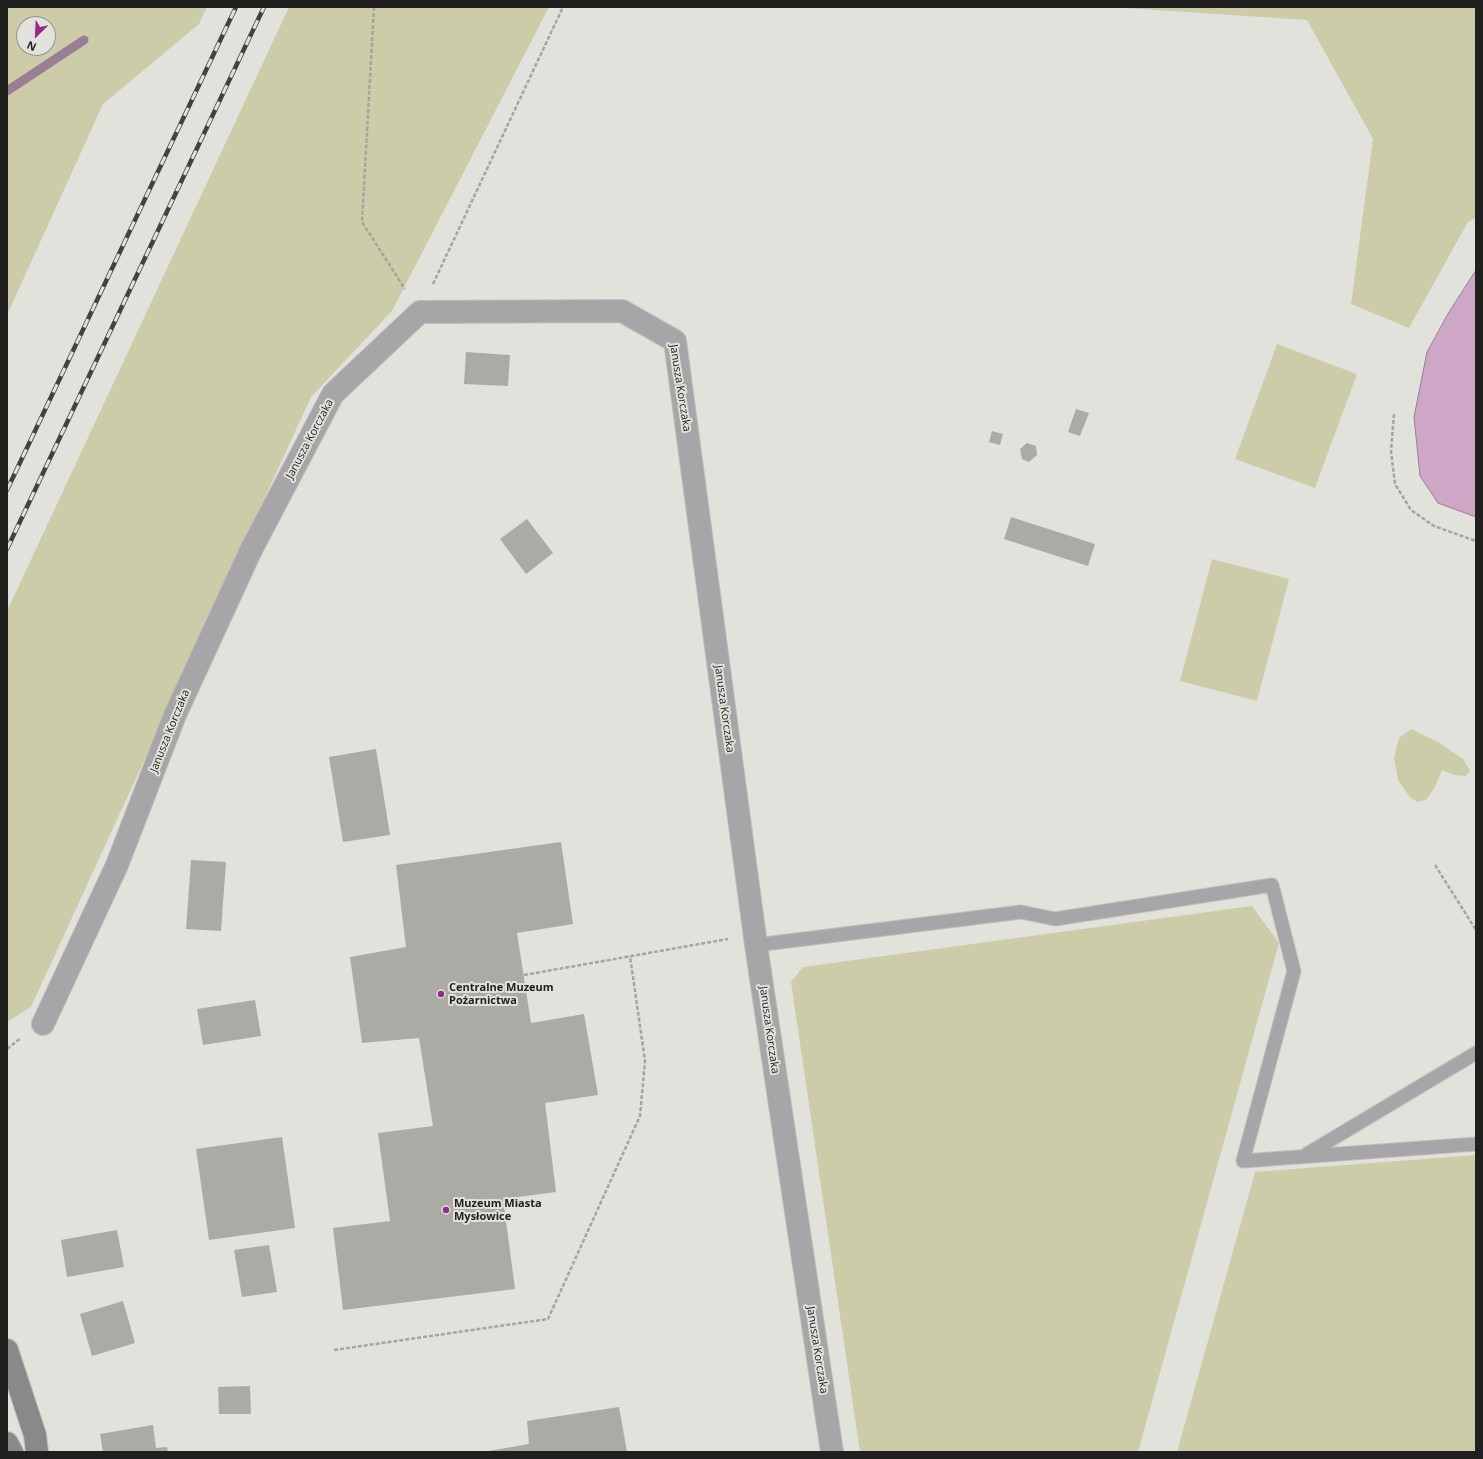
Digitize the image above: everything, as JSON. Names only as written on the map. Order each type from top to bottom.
[{"type":"main road","points":[[7,1350],[35,1435],[37,1452]]},
{"type":"main road","points":[[7,1443],[12,1452]]},
{"type":"street","name":"Janusza Korczaka","points":[[43,1024],[117,865],[175,715],[251,550],[333,394],[420,312],[622,311],[674,341],[756,939],[832,1452]]},
{"type":"lane","points":[[756,939],[1021,912],[1055,919],[1272,885],[1294,971],[1243,1161],[1476,1144]]},
{"type":"lane","points":[[1304,1156],[1476,1053]]},
{"type":"path","points":[[374,7],[362,222],[420,312]]},
{"type":"path","points":[[420,312],[563,7]]},
{"type":"path","points":[[1394,414],[1391,451],[1395,484],[1411,510],[1434,526],[1476,541]]},
{"type":"path","points":[[1435,865],[1476,930]]},
{"type":"path","points":[[524,975],[630,956],[756,939]]},
{"type":"path","points":[[334,1350],[548,1319],[640,1116],[646,1061],[630,956]]},
{"type":"path","points":[[7,1049],[17,1042]]},
{"type":"green space","points":[[7,7],[207,7],[199,24],[103,104],[7,315]]},
{"type":"green space","points":[[289,7],[549,7],[392,311],[311,397],[31,1007],[7,1022],[7,611]]},
{"type":"green space","points":[[1109,7],[1476,7],[1476,218],[1468,222],[1409,328],[1351,304],[1373,139],[1307,20]]},
{"type":"green space","points":[[1277,344],[1357,374],[1315,488],[1235,459]]},
{"type":"green space","points":[[1212,559],[1289,579],[1257,701],[1180,681]]},
{"type":"green space","points":[[1411,729],[1440,743],[1463,759],[1470,771],[1465,776],[1454,775],[1442,770],[1435,787],[1426,800],[1417,802],[1409,796],[1398,780],[1394,758],[1399,738]]},
{"type":"green space","points":[[1252,906],[1279,943],[1138,1452],[860,1452],[791,982],[803,967]]},
{"type":"green space","points":[[1476,1155],[1476,1452],[1177,1452],[1255,1172]]},
{"type":"shaded area","points":[[1476,270],[1476,517],[1438,503],[1420,476],[1414,417],[1427,352],[1449,312]]},
{"type":"building","points":[[466,352],[510,355],[508,386],[464,384]]},
{"type":"building","points":[[1076,409],[1089,413],[1080,436],[1068,432]]},
{"type":"building","points":[[992,431],[1003,434],[1000,445],[989,442]]},
{"type":"building","points":[[1027,443],[1036,446],[1037,455],[1029,462],[1022,459],[1020,449]]},
{"type":"building","points":[[1011,517],[1095,544],[1088,566],[1004,539]]},
{"type":"building","points":[[527,519],[553,553],[526,574],[500,539]]},
{"type":"building","points":[[376,749],[390,835],[343,842],[329,757]]},
{"type":"building","points":[[561,842],[573,924],[517,933],[531,1023],[584,1014],[598,1095],[545,1103],[556,1192],[503,1199],[515,1289],[343,1310],[333,1228],[390,1221],[378,1133],[433,1126],[419,1038],[362,1043],[350,957],[406,947],[396,865]]},
{"type":"building","points":[[191,860],[226,862],[221,931],[186,929]]},
{"type":"building","points":[[255,1000],[261,1036],[203,1045],[197,1009]]},
{"type":"building","points":[[282,1137],[295,1228],[209,1240],[196,1149]]},
{"type":"building","points":[[117,1230],[124,1267],[67,1277],[61,1240]]},
{"type":"building","points":[[269,1245],[277,1292],[242,1297],[234,1250]]},
{"type":"building","points":[[123,1301],[135,1343],[92,1356],[80,1314]]},
{"type":"building","points":[[250,1386],[251,1414],[219,1414],[218,1387]]},
{"type":"building","points":[[619,1407],[627,1452],[483,1452],[529,1444],[527,1421]]},
{"type":"building","points":[[153,1425],[156,1448],[167,1447],[168,1452],[103,1452],[100,1434]]},
{"type":"waterway","points":[[7,91],[84,40]]},
{"type":"railway","points":[[7,490],[236,7]]},
{"type":"railway","points":[[7,549],[264,7]]},
{"type":"place","name":"Centralne Muzeum Pożarnictwa","points":[[441,994]]},
{"type":"place","name":"Muzeum Miasta Mysłowice","points":[[446,1210]]}]
